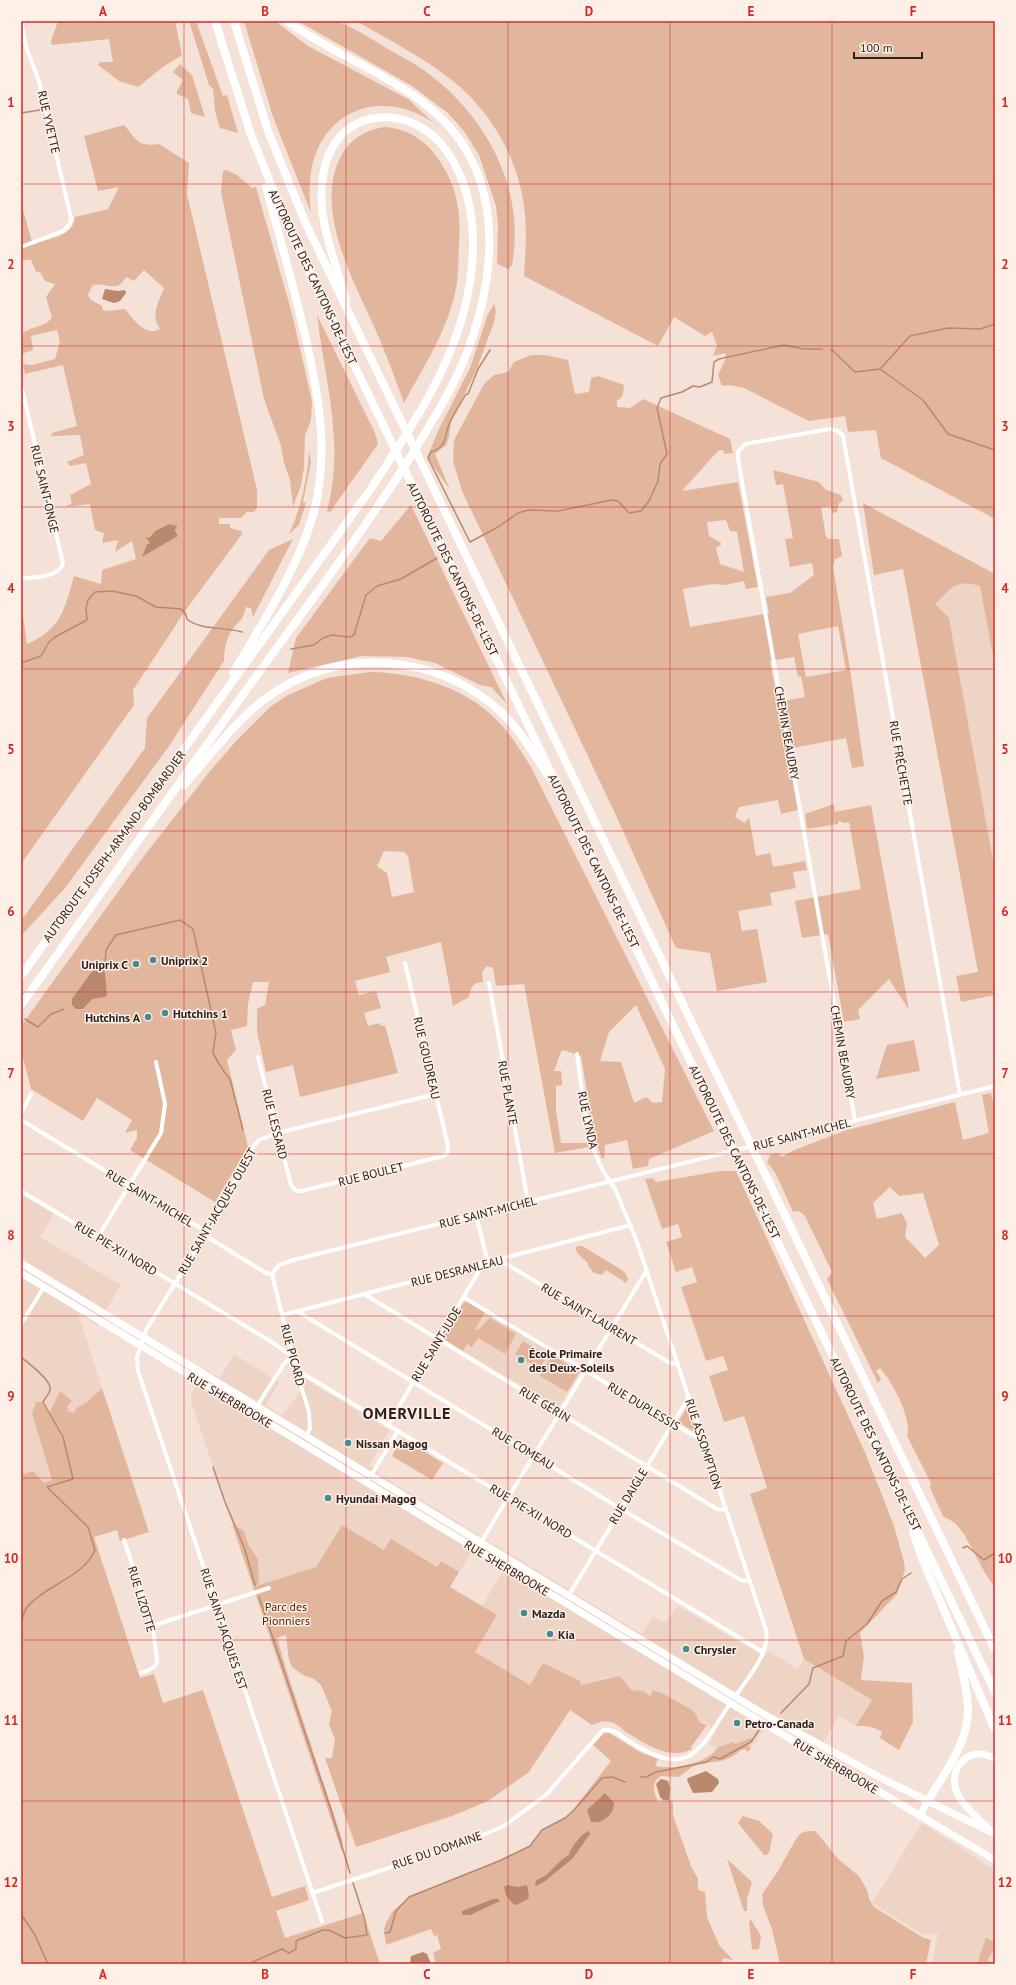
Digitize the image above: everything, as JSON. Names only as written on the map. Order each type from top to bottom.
[{"type":"highway","name":"AUTOROUTE DES CANTONS-DE-L'EST","points":[[215,21],[232,79],[257,152],[300,253],[995,1692]]},
{"type":"highway","name":"AUTOROUTE DES CANTONS-DE-L'EST","points":[[234,21],[258,102],[276,154],[307,228],[995,1650]]},
{"type":"highway","points":[[156,817],[373,516],[419,442],[460,369],[471,341],[482,304],[488,265],[489,235],[487,209],[480,181],[463,145],[449,126],[433,110],[403,89],[287,21]]},
{"type":"highway","points":[[207,716],[354,514],[391,458],[440,373],[458,330],[470,283],[473,240],[471,211],[466,193],[453,161],[440,143],[415,123],[400,118],[376,117],[363,121],[352,127],[335,144],[324,168],[322,196],[324,225],[352,321]]},
{"type":"highway","points":[[207,716],[262,622],[297,556],[311,521],[321,477],[322,430],[315,382],[292,282],[257,152]]},
{"type":"highway","points":[[156,817],[241,720],[263,700],[284,686],[308,675],[335,666],[363,662],[392,663],[426,669],[454,680],[481,696],[503,714],[519,732],[565,800]]},
{"type":"highway","name":"AUTOROUTE JOSEPH-ARMAND-BOMBARDIER","points":[[21,976],[207,716]]},
{"type":"highway","name":"AUTOROUTE JOSEPH-ARMAND-BOMBARDIER","points":[[21,1005],[156,817]]},
{"type":"highway","points":[[21,968],[58,924]]},
{"type":"highway","points":[[901,1497],[921,1556],[995,1730]]},
{"type":"highway","points":[[927,1802],[959,1749],[967,1726],[968,1701],[956,1638]]},
{"type":"main road","name":"RUE SHERBROOKE","points":[[21,1263],[735,1696],[881,1778],[994,1834]]},
{"type":"main road","name":"RUE SHERBROOKE","points":[[21,1273],[730,1703],[995,1860]]},
{"type":"main road","points":[[994,1834],[962,1801],[956,1790],[954,1780],[957,1766],[966,1757],[981,1754],[995,1759]]},
{"type":"main road","points":[[874,1789],[881,1778]]},
{"type":"main road","points":[[920,1816],[927,1802]]},
{"type":"street","name":"RUE YVETTE","points":[[21,21],[26,47],[39,81],[71,215],[70,224],[63,231],[21,247]]},
{"type":"street","name":"RUE SAINT-ONGE","points":[[21,386],[62,560],[60,569],[45,575],[21,578]]},
{"type":"street","name":"CHEMIN BEAUDRY","points":[[840,433],[830,429],[745,444],[740,448],[737,456],[855,1121]]},
{"type":"street","name":"RUE FRÉCHETTE","points":[[840,433],[844,440],[960,1095]]},
{"type":"street","name":"RUE GOUDREAU","points":[[405,963],[448,1146],[447,1153]]},
{"type":"street","name":"RUE PLANTE","points":[[488,983],[528,1202]]},
{"type":"street","name":"RUE LYNDA","points":[[577,1054],[589,1138],[596,1158],[610,1182]]},
{"type":"street","name":"RUE LESSARD","points":[[258,1057],[277,1133],[294,1190]]},
{"type":"street","points":[[98,1237],[162,1130],[165,1104],[156,1062]]},
{"type":"street","name":"RUE SAINT-MICHEL","points":[[21,1120],[202,1229],[209,1238],[266,1273],[272,1274],[276,1268],[289,1261],[995,1086]]},
{"type":"street","points":[[21,1114],[31,1094]]},
{"type":"street","name":"RUE SAINT-JACQUES OUEST","points":[[144,1337],[175,1283],[206,1234],[254,1146],[259,1140],[277,1133],[436,1094]]},
{"type":"street","name":"RUE BOULET","points":[[294,1190],[301,1191],[442,1157],[447,1153]]},
{"type":"street","name":"RUE ASSOMPTION","points":[[610,1182],[631,1226],[647,1270],[766,1630],[767,1642],[764,1652],[730,1703]]},
{"type":"street","name":"RUE PIE-XII NORD","points":[[21,1191],[175,1283],[292,1356]]},
{"type":"street","points":[[476,1215],[485,1263]]},
{"type":"street","name":"RUE DESRANLEAU","points":[[283,1315],[631,1226]]},
{"type":"street","name":"RUE SAINT-LAURENT","points":[[500,1260],[670,1363],[678,1364]]},
{"type":"street","name":"RUE SAINT-JUDE","points":[[388,1425],[438,1339],[485,1263]]},
{"type":"street","points":[[481,1542],[647,1270]]},
{"type":"street","name":"RUE PICARD","points":[[272,1274],[309,1417],[309,1430],[307,1436]]},
{"type":"street","points":[[21,1324],[44,1286]]},
{"type":"street","name":"RUE GÉRIN","points":[[364,1294],[717,1509],[726,1510]]},
{"type":"street","name":"RUE DUPLESSIS","points":[[464,1297],[696,1437],[702,1438]]},
{"type":"street","name":"RUE COMEAU","points":[[297,1311],[741,1580],[750,1581]]},
{"type":"street","name":"RUE SAINT-JACQUES EST","points":[[144,1337],[137,1358],[138,1371],[322,1921]]},
{"type":"street","points":[[258,1406],[284,1364],[292,1356]]},
{"type":"street","name":"RUE PIE-XII NORD","points":[[298,1372],[302,1373],[764,1652]]},
{"type":"street","name":"RUE DAIGLE","points":[[569,1595],[689,1397]]},
{"type":"street","points":[[367,1482],[398,1431]]},
{"type":"street","name":"RUE LIZOTTE","points":[[124,1540],[152,1626],[157,1662],[154,1667],[141,1673]]},
{"type":"street","points":[[152,1626],[269,1588]]},
{"type":"street","name":"RUE DU DOMAINE","points":[[312,1893],[456,1846],[504,1826],[547,1794],[603,1730],[612,1730],[632,1743],[662,1757],[678,1760],[688,1758],[700,1747],[730,1703]]},
{"type":"shaded area","points":[[105,289],[118,291],[125,290],[126,293],[120,301],[114,303],[102,299]]},
{"type":"shaded area","points":[[169,524],[177,526],[175,530],[178,536],[142,557],[147,544],[150,543],[145,537],[149,538],[155,531]]},
{"type":"shaded area","points":[[965,582],[980,586],[995,667],[995,871],[949,618],[934,604],[956,584]]},
{"type":"shaded area","points":[[103,968],[105,973],[107,995],[105,997],[92,999],[83,1009],[76,1009],[72,1005],[72,999],[93,970]]},
{"type":"shaded area","points":[[21,1194],[54,1214],[40,1237],[121,1285],[97,1325],[78,1313],[102,1388],[87,1402],[76,1408],[75,1413],[68,1412],[67,1406],[58,1396],[49,1414],[43,1402],[36,1402],[32,1412],[52,1480],[44,1483],[33,1472],[21,1475]]},
{"type":"shaded area","name":"École Primaire des Deux-Soleils","points":[[485,1312],[581,1370],[559,1407],[463,1351]]},
{"type":"shaded area","points":[[234,1354],[279,1382],[266,1405],[282,1416],[305,1385],[304,1381],[307,1380],[389,1430],[369,1466],[379,1472],[380,1475],[642,1634],[653,1616],[666,1623],[677,1605],[764,1657],[768,1651],[798,1669],[804,1659],[872,1700],[856,1726],[839,1716],[823,1742],[773,1715],[751,1748],[748,1746],[754,1741],[751,1738],[735,1744],[732,1742],[717,1749],[709,1744],[716,1733],[704,1722],[699,1722],[692,1710],[664,1694],[653,1690],[651,1696],[643,1691],[631,1690],[618,1676],[581,1685],[530,1685],[475,1652],[497,1615],[482,1606],[503,1571],[472,1552],[459,1572],[441,1561],[437,1568],[391,1540],[384,1550],[342,1525],[316,1567],[253,1587],[259,1582],[258,1559],[248,1544],[244,1531],[232,1524],[190,1397],[206,1370],[220,1378]]},
{"type":"shaded area","points":[[706,1771],[718,1779],[719,1783],[712,1792],[693,1793],[687,1780],[688,1778]]},
{"type":"shaded area","points":[[661,1779],[668,1781],[670,1788],[669,1800],[663,1800],[660,1797],[656,1784]]},
{"type":"shaded area","points":[[605,1793],[614,1803],[612,1811],[607,1818],[599,1822],[591,1822],[587,1810]]},
{"type":"shaded area","points":[[922,1823],[995,1870],[995,1964],[932,1964],[938,1933],[924,1935],[872,1903]]},
{"type":"shaded area","points":[[589,1831],[590,1834],[573,1858],[544,1882],[536,1886],[535,1883],[537,1880],[569,1855],[577,1841]]},
{"type":"shaded area","points":[[507,1885],[519,1887],[527,1885],[529,1896],[528,1899],[516,1905],[513,1904],[506,1895],[504,1887]]},
{"type":"shaded area","points":[[493,1899],[498,1899],[500,1901],[470,1915],[462,1915],[462,1911]]},
{"type":"shaded area","points":[[423,1952],[427,1954],[431,1964],[410,1964],[411,1956]]},
{"type":"green space","points":[[58,21],[175,21],[182,55],[163,67],[138,87],[119,81],[98,65],[100,62],[113,62],[109,39],[52,45],[51,41]]},
{"type":"green space","points":[[189,21],[196,21],[223,96],[227,95],[238,133],[220,128],[215,111],[213,89],[209,85]]},
{"type":"green space","points":[[244,21],[275,21],[308,46],[408,99],[434,123],[419,114],[387,106],[371,107],[356,111],[342,118],[330,129],[316,152],[310,178],[311,213],[273,117]]},
{"type":"green space","points":[[298,21],[334,21],[357,31],[425,71],[447,89],[466,109],[483,132],[497,156],[507,182],[513,209],[515,237],[512,265],[509,269],[497,264],[498,226],[496,206],[479,155],[464,131],[448,113],[412,86]]},
{"type":"green space","points":[[356,21],[995,21],[995,519],[881,458],[876,430],[848,432],[845,416],[809,421],[744,388],[729,385],[722,386],[718,375],[726,358],[725,353],[713,356],[717,346],[712,332],[705,336],[674,317],[658,346],[524,276],[526,231],[522,196],[518,178],[511,159],[493,125],[468,95],[443,73]]},
{"type":"green space","points":[[180,64],[192,75],[205,117],[191,113],[188,99],[177,94],[183,80],[173,72]]},
{"type":"green space","points":[[124,125],[138,141],[152,145],[159,144],[189,163],[187,194],[257,490],[257,508],[254,512],[247,512],[241,518],[219,518],[219,524],[230,524],[230,528],[241,531],[242,534],[185,611],[133,690],[134,705],[21,864],[21,616],[23,616],[27,644],[47,632],[60,617],[68,598],[74,576],[101,584],[102,570],[136,559],[132,541],[115,552],[118,540],[102,543],[104,533],[95,530],[90,504],[65,507],[72,503],[70,495],[91,484],[86,463],[70,466],[67,462],[84,455],[80,435],[51,436],[52,433],[77,426],[63,365],[25,374],[23,364],[32,365],[55,359],[60,342],[57,330],[31,336],[33,350],[21,354],[21,335],[44,324],[52,318],[46,297],[55,284],[45,281],[40,272],[36,272],[31,260],[21,260],[21,203],[33,245],[65,233],[70,229],[75,217],[108,209],[119,187],[98,191],[84,136]],"holes":[[[144,270],[164,288],[156,308],[156,319],[160,329],[154,331],[149,331],[140,326],[125,309],[108,311],[103,310],[102,306],[90,299],[88,294],[93,285],[98,284],[115,286],[123,282],[126,277],[134,281]],[[169,524],[174,526],[178,536],[142,557],[147,544],[151,543],[145,539],[149,538],[155,531]]]},
{"type":"green space","points":[[385,127],[394,128],[410,134],[418,138],[430,149],[447,173],[455,192],[459,213],[457,281],[451,308],[440,336],[404,403],[392,370],[341,248],[334,224],[332,201],[333,178],[341,156],[349,144],[365,133]]},
{"type":"green space","points":[[226,170],[237,175],[252,188],[256,187],[292,314],[312,401],[311,420],[305,435],[304,468],[301,485],[293,507],[290,480],[284,463],[281,446],[264,399],[221,192],[223,171]]},
{"type":"green space","points":[[494,304],[496,311],[494,322],[476,371],[451,421],[449,437],[446,445],[435,454],[450,490],[427,457],[440,427],[470,368],[488,314]]},
{"type":"green space","points":[[317,315],[375,433],[378,444],[330,512],[327,511],[332,486],[334,437],[332,413]]},
{"type":"green space","points":[[531,355],[545,355],[568,360],[575,394],[589,392],[591,378],[598,376],[624,385],[623,394],[620,399],[617,400],[617,407],[630,408],[643,399],[730,439],[733,453],[724,454],[723,450],[718,451],[682,491],[738,482],[758,587],[746,589],[744,581],[725,585],[712,584],[683,589],[690,627],[769,613],[766,597],[790,593],[814,575],[812,563],[790,567],[785,539],[793,538],[783,484],[776,485],[773,470],[819,482],[826,490],[841,495],[843,501],[839,503],[837,512],[832,513],[831,506],[821,507],[826,537],[829,539],[839,539],[842,556],[835,559],[833,567],[864,766],[852,768],[846,738],[787,749],[798,810],[781,814],[778,800],[739,807],[735,817],[745,823],[749,817],[756,856],[770,853],[773,867],[805,861],[807,870],[793,872],[796,888],[770,893],[772,905],[738,911],[742,931],[757,929],[767,982],[717,991],[710,953],[676,948],[613,809],[462,491],[453,461],[454,440],[484,384],[494,375],[508,372],[514,362]],"holes":[[[726,520],[730,531],[737,532],[744,572],[720,564],[716,548],[721,545],[721,543],[709,536],[707,522]],[[838,626],[846,670],[806,677],[798,634]],[[794,657],[798,677],[801,676],[805,697],[778,702],[770,661]]]},
{"type":"green space","points":[[309,452],[311,462],[303,502],[306,503],[299,525],[289,534],[303,494]]},
{"type":"green space","points":[[863,503],[995,574],[995,667],[980,586],[965,583],[955,586],[935,604],[949,618],[995,871],[995,995],[961,1002],[956,976],[978,972],[903,569],[874,575]]},
{"type":"green space","points":[[411,505],[507,704],[491,687],[480,685],[435,663],[407,657],[362,656],[288,673],[296,638],[370,538],[381,541]]},
{"type":"green space","points":[[293,539],[253,617],[251,608],[246,607],[242,618],[230,632],[225,647],[224,661],[169,746],[65,888],[21,936],[21,921],[145,748],[147,718],[269,550]]},
{"type":"green space","points":[[370,672],[389,673],[426,680],[444,686],[477,703],[492,715],[505,729],[531,767],[714,1131],[649,1159],[648,1166],[633,1169],[627,1140],[605,1145],[604,1158],[602,1159],[594,1136],[581,1056],[563,1050],[554,1071],[561,1071],[562,1085],[556,1086],[556,1110],[561,1143],[588,1143],[589,1147],[555,1153],[524,984],[496,986],[493,968],[487,966],[482,972],[483,982],[474,985],[471,988],[469,997],[453,1006],[441,942],[386,957],[390,972],[355,981],[359,995],[376,991],[381,1008],[364,1013],[368,1026],[380,1023],[381,1026],[385,1025],[398,1073],[300,1097],[293,1065],[266,1072],[257,1032],[257,1009],[265,1005],[269,982],[253,982],[248,1004],[247,1026],[231,1030],[236,1050],[227,1060],[248,1147],[215,1202],[130,1150],[137,1138],[137,1130],[125,1133],[132,1120],[97,1098],[83,1121],[31,1089],[21,1050],[21,1026],[141,860],[210,771],[237,740],[270,707],[288,695],[327,678]],"holes":[[[384,851],[404,852],[408,856],[414,892],[392,897],[387,873],[377,866]],[[636,1005],[665,1069],[662,1102],[653,1103],[646,1097],[634,1103],[621,1062],[600,1061],[609,1032]]]},
{"type":"green space","points":[[834,804],[835,812],[871,805],[909,1010],[889,979],[858,1010],[860,1019],[844,1022],[828,934],[802,938],[795,901],[861,889],[849,822],[844,823],[839,821],[838,824],[807,829],[805,814]]},
{"type":"green space","points":[[914,1040],[920,1071],[876,1079],[887,1045]]},
{"type":"green space","points":[[991,1093],[995,1110],[995,1587],[985,1573],[964,1534],[955,1523],[943,1516],[930,1488],[931,1483],[907,1436],[907,1420],[900,1400],[890,1381],[880,1368],[876,1371],[881,1379],[878,1383],[827,1279],[832,1272],[805,1216],[799,1211],[793,1212],[776,1174],[767,1162],[771,1154],[778,1153],[782,1157],[792,1151],[844,1131],[955,1102],[963,1140],[989,1133],[982,1095]],"holes":[[[890,1187],[899,1196],[923,1193],[939,1245],[925,1258],[905,1237],[907,1224],[902,1213],[877,1219],[873,1203]]]},
{"type":"green space","points":[[720,1171],[736,1171],[867,1457],[894,1526],[905,1570],[897,1594],[860,1633],[864,1656],[861,1680],[912,1683],[913,1722],[899,1750],[880,1738],[882,1732],[879,1730],[867,1726],[856,1726],[872,1700],[804,1659],[750,1494],[767,1488],[744,1416],[724,1422],[709,1376],[728,1370],[723,1356],[706,1361],[681,1287],[697,1282],[692,1267],[676,1272],[666,1242],[682,1237],[678,1224],[662,1229],[645,1179],[653,1178],[657,1182]]},
{"type":"green space","points":[[582,1246],[622,1270],[628,1279],[626,1283],[606,1270],[602,1275],[594,1273],[588,1266],[588,1263],[578,1254],[575,1248]]},
{"type":"green space","points":[[466,1301],[485,1312],[475,1330],[479,1329],[490,1318],[516,1334],[505,1354],[478,1338],[472,1347],[467,1344],[463,1351],[444,1339],[443,1336],[463,1303]]},
{"type":"green space","points":[[523,1341],[547,1356],[539,1369],[515,1354]]},
{"type":"green space","points":[[552,1355],[580,1372],[567,1392],[540,1376]]},
{"type":"green space","points":[[102,1388],[149,1532],[120,1541],[117,1530],[94,1537],[140,1678],[154,1674],[163,1703],[203,1690],[272,1897],[305,1886],[309,1900],[276,1911],[285,1938],[363,1913],[380,1964],[21,1964],[21,1475],[33,1471],[44,1483],[52,1480],[32,1413],[36,1402],[43,1402],[49,1414],[60,1391],[72,1401],[67,1406],[68,1411],[74,1413],[76,1408],[87,1402]]},
{"type":"green space","points":[[688,1406],[696,1430],[695,1432],[678,1422]]},
{"type":"green space","points":[[402,1438],[443,1463],[432,1480],[392,1456]]},
{"type":"green space","name":"Parc des Pionniers","points":[[232,1524],[244,1531],[248,1544],[258,1559],[259,1582],[256,1586],[316,1567],[342,1525],[384,1550],[391,1539],[437,1567],[441,1561],[459,1572],[450,1587],[497,1615],[475,1652],[530,1685],[543,1663],[580,1681],[581,1685],[618,1676],[622,1678],[631,1690],[643,1691],[650,1696],[653,1690],[664,1694],[692,1710],[699,1722],[707,1725],[691,1747],[692,1749],[675,1753],[658,1750],[608,1721],[592,1725],[570,1710],[529,1772],[488,1801],[452,1816],[356,1847],[325,1758],[332,1758],[335,1739],[329,1724],[332,1711],[321,1685],[314,1679],[303,1675],[292,1667],[289,1660],[286,1635],[277,1638],[342,1839],[342,1852]]},
{"type":"green space","points":[[604,1733],[609,1733],[640,1752],[658,1759],[655,1766],[662,1767],[677,1767],[692,1764],[706,1758],[719,1747],[732,1742],[735,1744],[751,1738],[754,1740],[748,1745],[751,1748],[748,1752],[745,1749],[741,1750],[729,1758],[694,1766],[678,1777],[661,1776],[655,1781],[654,1784],[654,1791],[658,1802],[669,1800],[673,1803],[673,1815],[691,1866],[698,1879],[698,1890],[705,1892],[707,1917],[719,1945],[733,1960],[723,1958],[721,1964],[436,1964],[433,1953],[441,1949],[437,1935],[434,1936],[431,1929],[386,1945],[384,1929],[386,1923],[392,1912],[409,1897],[498,1861],[530,1846],[542,1830],[569,1815],[611,1761],[593,1745]]},
{"type":"green space","points":[[743,1816],[759,1821],[773,1834],[769,1853],[767,1855],[764,1855],[738,1823]]},
{"type":"green space","points":[[815,1831],[838,1859],[859,1876],[874,1907],[922,1937],[931,1940],[926,1964],[780,1964],[772,1929],[763,1906],[762,1894],[778,1871],[796,1839],[801,1833]]},
{"type":"green space","points":[[727,1859],[752,1882],[747,1899],[747,1911],[744,1911]]},
{"type":"green space","points":[[751,1920],[761,1936],[759,1949],[752,1950],[749,1921]]},
{"type":"green space","points":[[986,1937],[995,1943],[995,1948],[987,1960],[992,1964],[977,1964]]},
{"type":"waterway","points":[[21,113],[40,110]]},
{"type":"waterway","points":[[881,368],[910,336],[948,328],[980,329],[995,324]]},
{"type":"waterway","points":[[490,350],[478,369],[468,394],[466,394],[450,422],[443,444],[431,452],[428,458],[470,542],[498,527],[518,513],[528,510],[558,511],[612,500],[618,501],[629,513],[641,511],[649,501],[658,481],[660,464],[667,454],[657,408],[661,398],[682,392],[693,386],[700,387],[712,382],[714,362],[719,359],[784,345],[803,349],[822,349]]},
{"type":"waterway","points":[[831,349],[855,372],[880,369],[923,400],[948,434],[995,450]]},
{"type":"waterway","points":[[291,649],[314,645],[323,638],[332,635],[350,637],[354,635],[366,595],[377,586],[401,579],[437,558]]},
{"type":"waterway","points":[[21,663],[41,656],[49,642],[55,637],[87,620],[86,608],[88,600],[95,592],[112,591],[136,596],[156,607],[181,609],[185,613],[187,619],[192,623],[205,627],[242,632]]},
{"type":"waterway","points":[[103,968],[106,950],[116,935],[180,920],[193,929],[216,1033],[213,1052],[220,1066],[230,1079],[243,1130]]},
{"type":"waterway","points":[[25,1019],[38,1027],[51,1014],[64,1009]]},
{"type":"waterway","points":[[21,1357],[38,1371],[49,1384],[50,1391],[43,1402],[63,1437],[73,1479],[47,1487],[88,1527],[95,1550],[89,1560],[74,1574],[36,1598],[28,1606],[21,1623]]},
{"type":"waterway","points":[[213,1467],[225,1502],[244,1547],[255,1585]]},
{"type":"waterway","points":[[963,1548],[967,1546],[984,1560],[995,1553]]},
{"type":"waterway","points":[[781,1713],[809,1684],[813,1668],[843,1656],[846,1641],[867,1624],[882,1601],[896,1592],[902,1579],[911,1573]]},
{"type":"waterway","points":[[259,1597],[331,1810],[350,1873]]},
{"type":"waterway","points":[[641,1777],[646,1777],[656,1772],[707,1762],[713,1757],[720,1759],[751,1742],[759,1730]]},
{"type":"waterway","points":[[385,1933],[390,1932],[396,1911],[409,1897],[499,1861],[530,1846],[542,1830],[565,1818],[575,1809],[602,1778],[612,1777],[625,1782]]},
{"type":"waterway","points":[[248,1964],[282,1949],[289,1953],[296,1949],[296,1941],[323,1930],[329,1930],[345,1938],[367,1935],[365,1920],[353,1883]]},
{"type":"waterway","points":[[21,1914],[35,1935],[48,1964]]},
{"type":"place","name":"Uniprix 2","points":[[153,960]]},
{"type":"place","name":"Uniprix C","points":[[136,964]]},
{"type":"place","name":"Hutchins 1","points":[[165,1013]]},
{"type":"place","name":"Hutchins A","points":[[148,1017]]},
{"type":"place","name":"École Primaire des Deux-Soleils","points":[[521,1360]]},
{"type":"place","name":"Nissan Magog","points":[[348,1443]]},
{"type":"place","name":"Hyundai Magog","points":[[328,1498]]},
{"type":"place","name":"Mazda","points":[[524,1613]]},
{"type":"place","name":"Kia","points":[[550,1634]]},
{"type":"place","name":"Chrysler","points":[[686,1649]]},
{"type":"place","name":"Petro-Canada","points":[[737,1723]]},
{"type":"district","name":"OMERVILLE","points":[[407,1413]]}]
